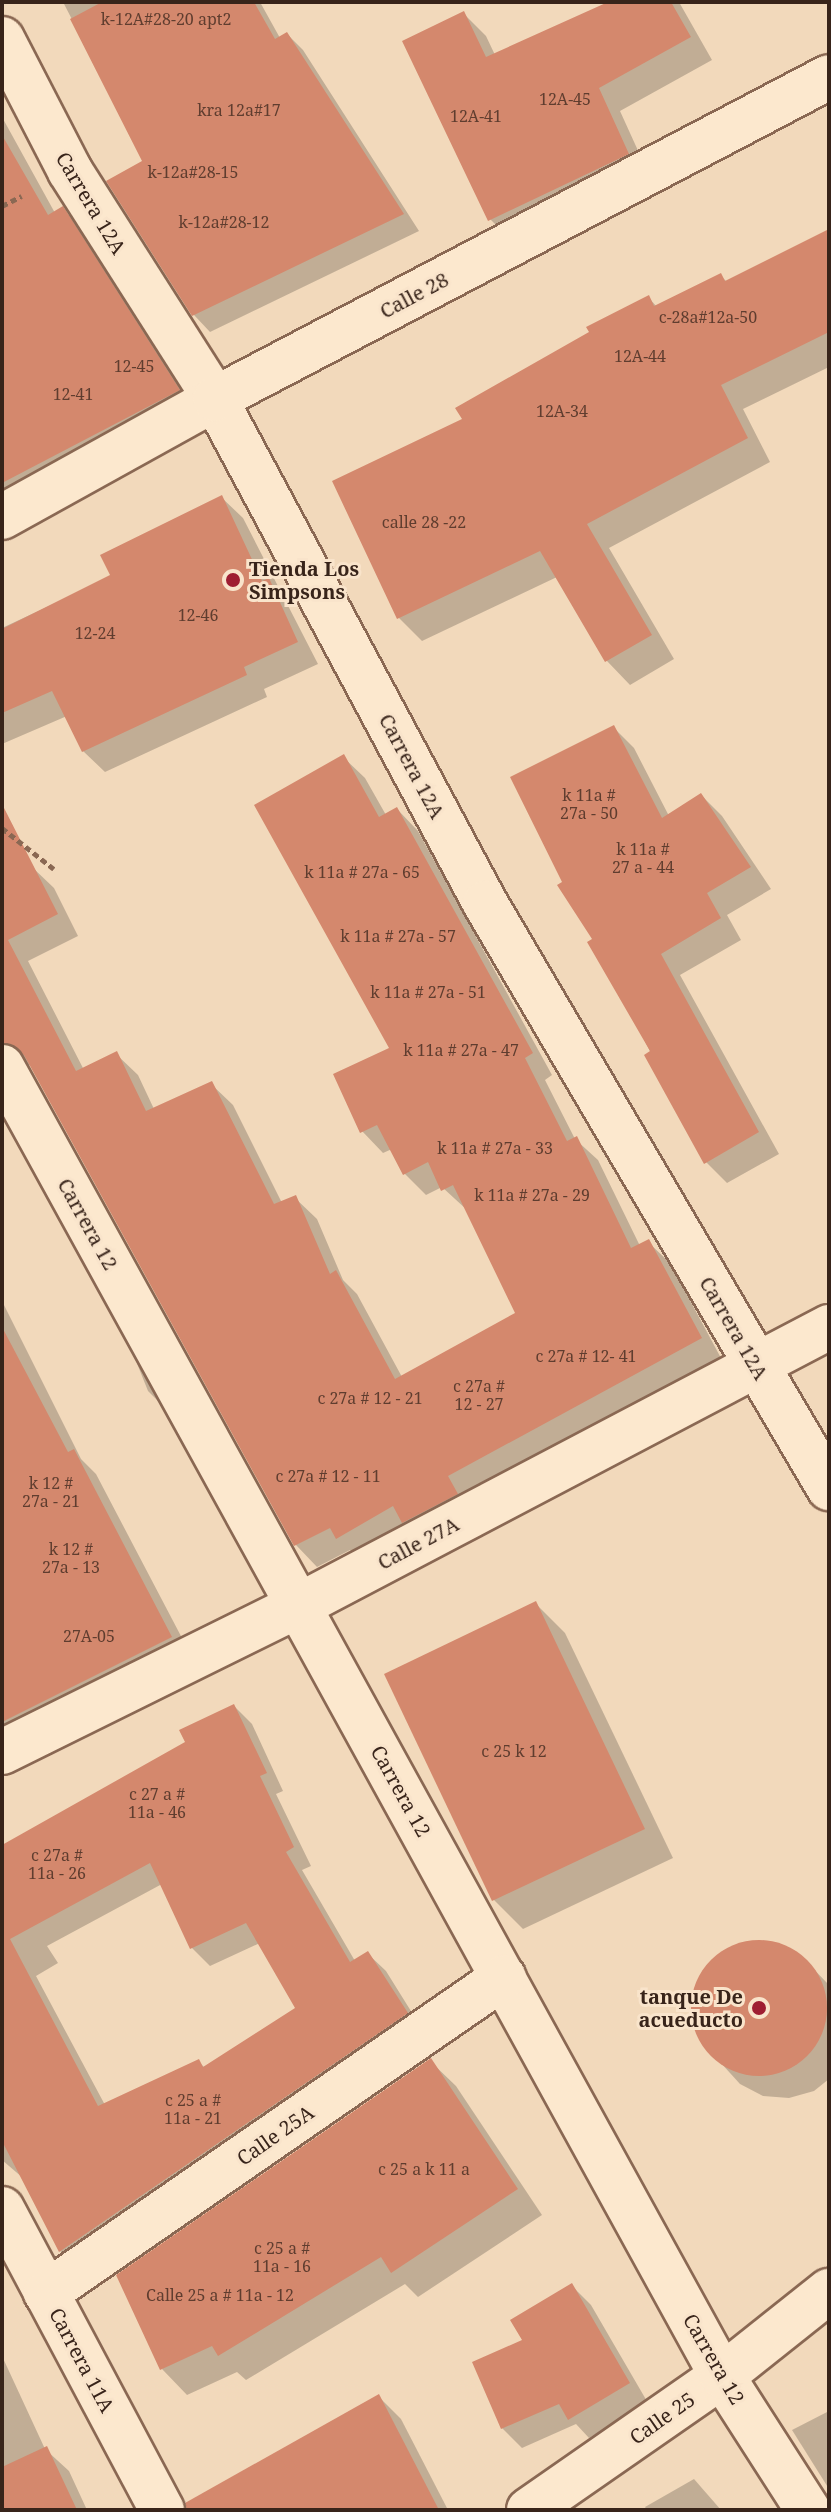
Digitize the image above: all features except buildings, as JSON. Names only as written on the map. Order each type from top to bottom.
[{"type":"street","name":"Carrera 12A","points":[[2,39],[70,171],[215,399],[485,903],[829,1488]]},
{"type":"street","name":"Calle 28","points":[[2,517],[215,399],[829,77]]},
{"type":"street","name":"Carrera 12","points":[[2,1067],[722,2376],[808,2510]]},
{"type":"street","name":"Calle 27A","points":[[2,1752],[298,1606],[829,1327]]},
{"type":"street","name":"Calle 25A","points":[[46,2293],[504,1977]]},
{"type":"street","name":"Carrera 11A","points":[[2,2209],[162,2510]]},
{"type":"street","name":"Calle 25","points":[[529,2510],[722,2376],[829,2291]]},
{"type":"path","points":[[2,828],[54,869]]},
{"type":"place","name":"Tienda Los Simpsons","points":[[233,580]]},
{"type":"place","name":"tanque De acueducto","points":[[759,2008]]}]
